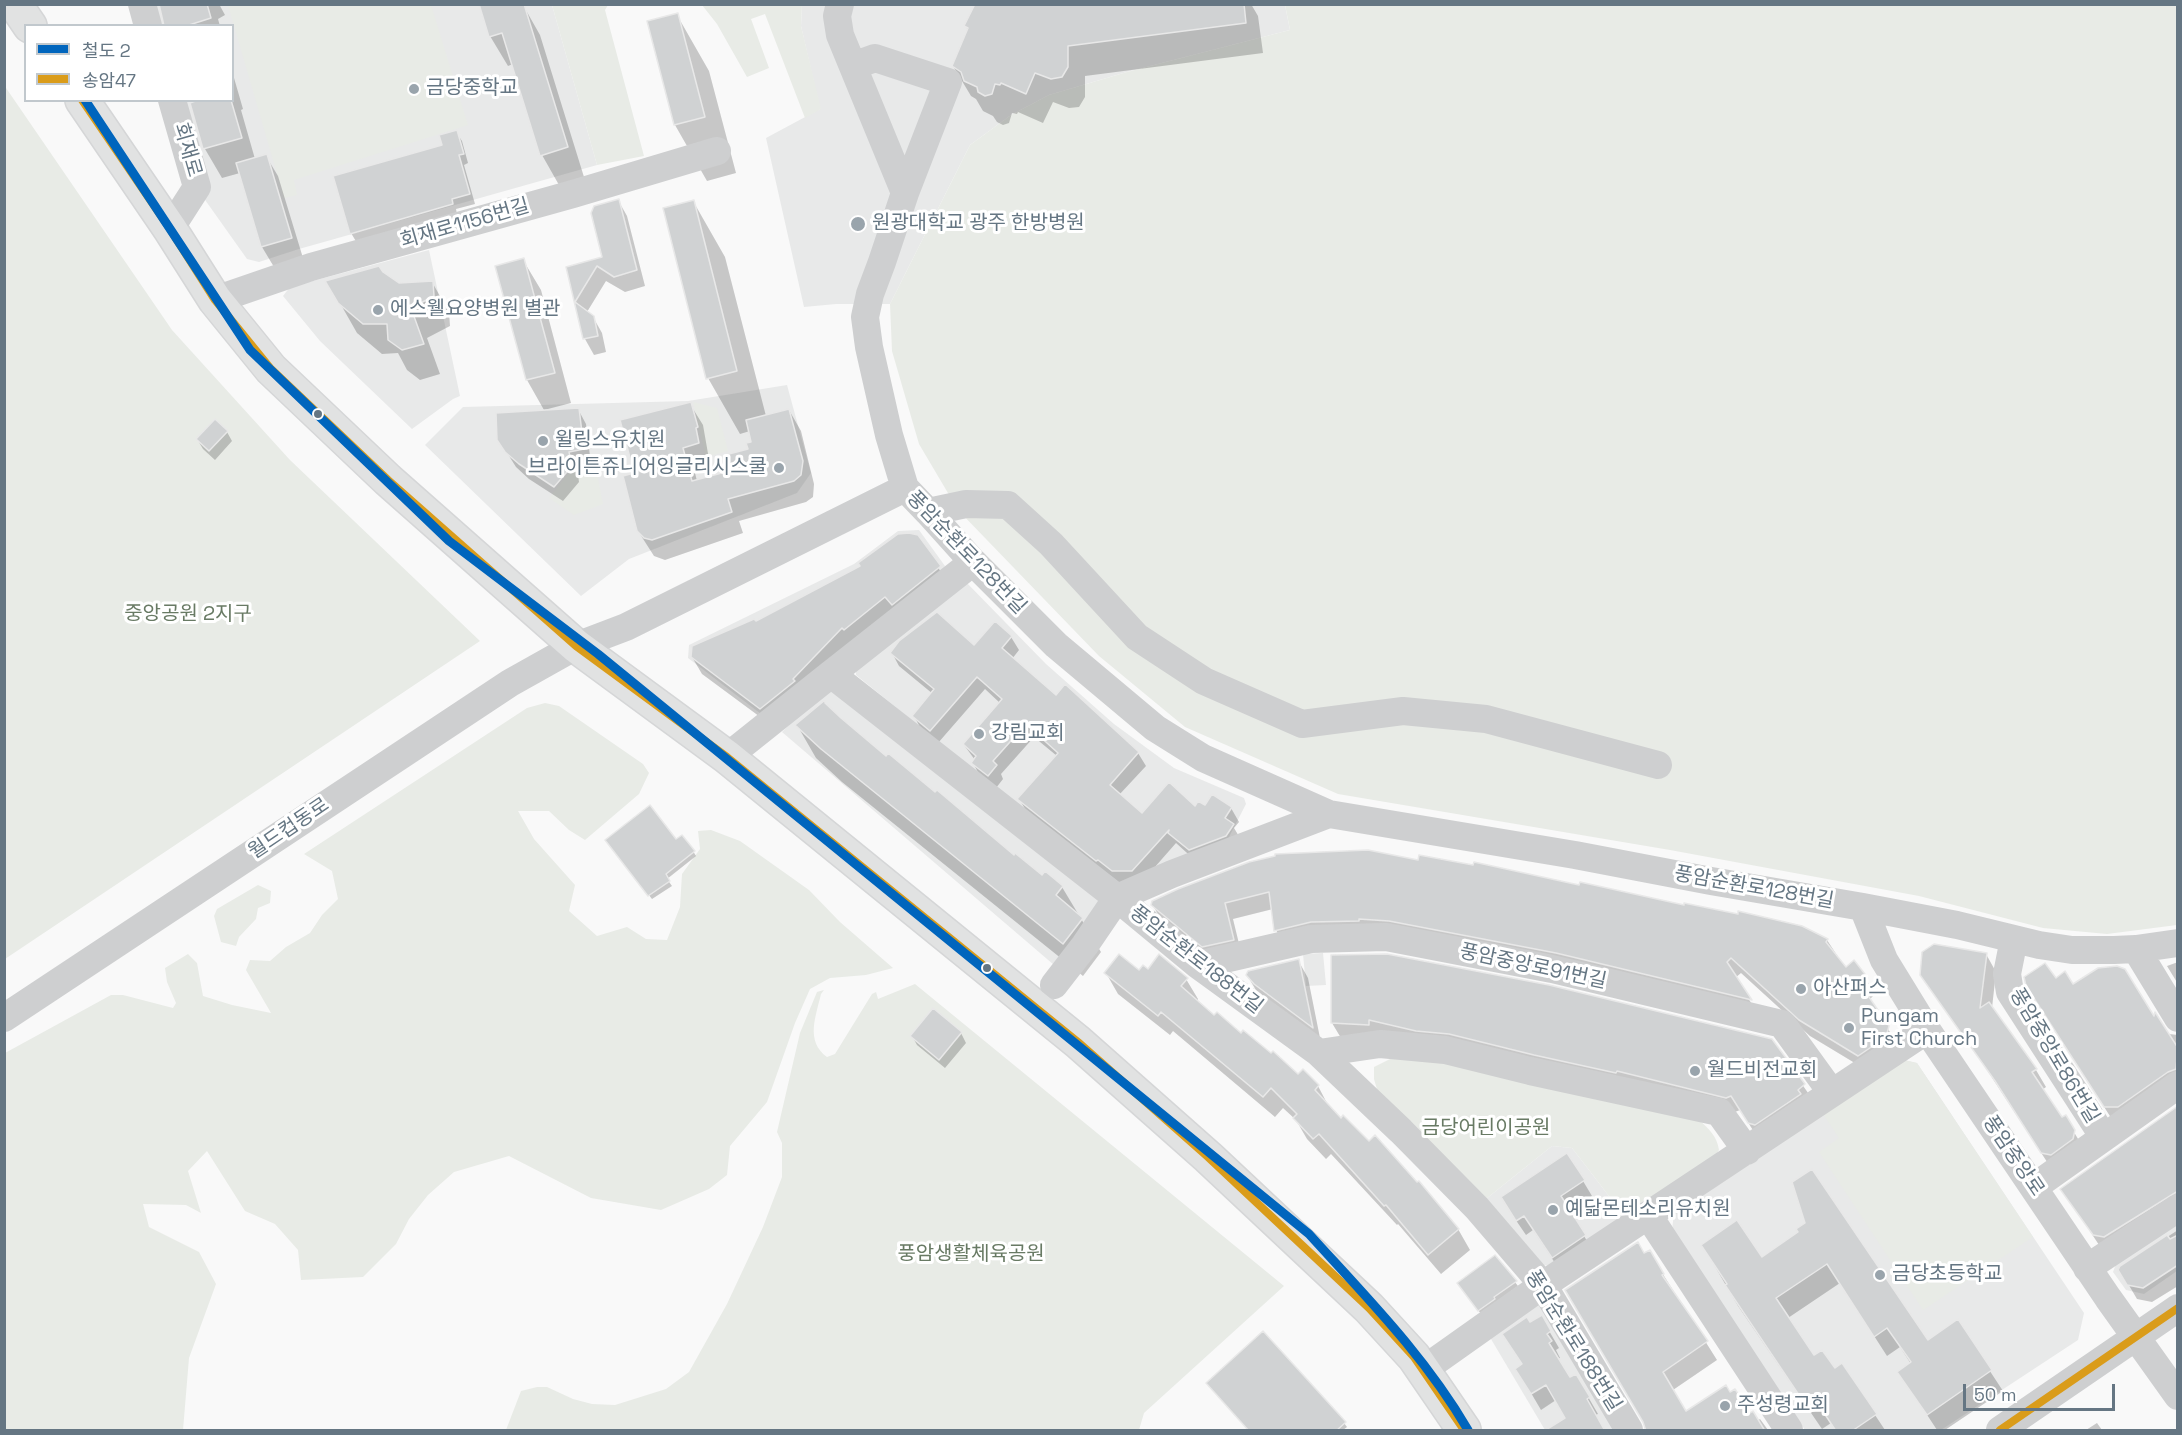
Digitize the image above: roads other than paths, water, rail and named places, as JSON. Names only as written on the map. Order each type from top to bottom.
[{"type":"main road","points":[[15,4],[29,24]]},
{"type":"main road","points":[[82,102],[170,229],[214,300],[271,369],[388,480],[576,646],[727,757],[1078,1042],[1208,1157],[1369,1308],[1423,1371],[1464,1431]]},
{"type":"street","points":[[141,4],[147,24]]},
{"type":"street","points":[[840,4],[837,16],[840,35],[905,194]]},
{"type":"street","points":[[853,66],[875,58],[948,82],[905,194],[870,294],[865,317],[869,347],[889,435],[905,488]]},
{"type":"street","name":"회재로","points":[[170,229],[197,187],[173,102]]},
{"type":"street","name":"회재로1156번길","points":[[214,300],[311,267],[717,152]]},
{"type":"street","name":"풍암순환로128번길","points":[[576,646],[626,627],[905,488],[973,562],[1056,645],[1155,728],[1203,758],[1329,814],[1575,855],[1863,907],[1957,925],[2039,945],[2072,950],[2136,949],[2178,943]]},
{"type":"street","points":[[928,512],[966,504],[1008,505],[1051,544],[1137,638],[1204,681],[1302,724],[1403,711],[1486,719],[1658,765]]},
{"type":"street","points":[[727,757],[973,562]]},
{"type":"street","name":"월드컵동로","points":[[4,1018],[510,683],[576,646]]},
{"type":"street","name":"풍암순환로188번길","points":[[831,674],[1117,898],[1198,965],[1319,1053],[1470,1200],[1543,1285],[1629,1431]]},
{"type":"street","points":[[1054,985],[1117,898],[1172,874],[1329,814]]},
{"type":"street","name":"풍암중앙로","points":[[1863,907],[1884,960],[1927,1030],[2087,1268],[2178,1396]]},
{"type":"street","name":"풍암중앙로91번길","points":[[1198,965],[1311,939],[1386,937],[1552,969],[1782,1024],[1832,1093]]},
{"type":"street","name":"풍암중앙로86번길","points":[[2014,939],[2007,974],[2010,992],[2103,1136]]},
{"type":"street","points":[[2136,949],[2178,1018]]},
{"type":"street","points":[[1423,1371],[1543,1285],[1927,1030]]},
{"type":"street","points":[[1319,1053],[1380,1044],[1445,1050],[1530,1071],[1653,1096],[1719,1112],[1748,1151]]},
{"type":"street","name":"풍암중앙로86번길","points":[[2034,1187],[2178,1085]]},
{"type":"street","points":[[2087,1268],[2178,1208]]},
{"type":"street","points":[[1648,1215],[1789,1431]]},
{"type":"street","points":[[2000,1431],[2178,1308]]},
{"type":"rail line","name":"2","points":[[86,102],[250,350],[449,541],[598,654],[1309,1234],[1414,1352],[1468,1430]]},
{"type":"place","name":"금당중학교","points":[[414,89]]},
{"type":"place","name":"원광대학교 광주 한방병원","points":[[858,224]]},
{"type":"place","name":"에스웰요양병원 별관","points":[[378,310]]},
{"type":"place","name":"윌링스유치원","points":[[543,441]]},
{"type":"place","name":"브라이튼쥬니어잉글리시스쿨","points":[[779,468]]},
{"type":"place","name":"강림교회","points":[[979,734]]},
{"type":"place","name":"아산퍼스","points":[[1801,989]]},
{"type":"place","name":"Pungam First Church","points":[[1849,1028]]},
{"type":"place","name":"월드비전교회","points":[[1695,1071]]},
{"type":"place","name":"예닮몬테소리유치원","points":[[1553,1210]]},
{"type":"place","name":"금당초등학교","points":[[1880,1275]]},
{"type":"place","name":"주성령교회","points":[[1725,1406]]},
{"type":"park label","name":"중앙공원 2지구","points":[[188,615]]},
{"type":"park label","name":"금당어린이공원","points":[[1486,1129]]},
{"type":"park label","name":"풍암생활체육공원","points":[[971,1255]]}]
